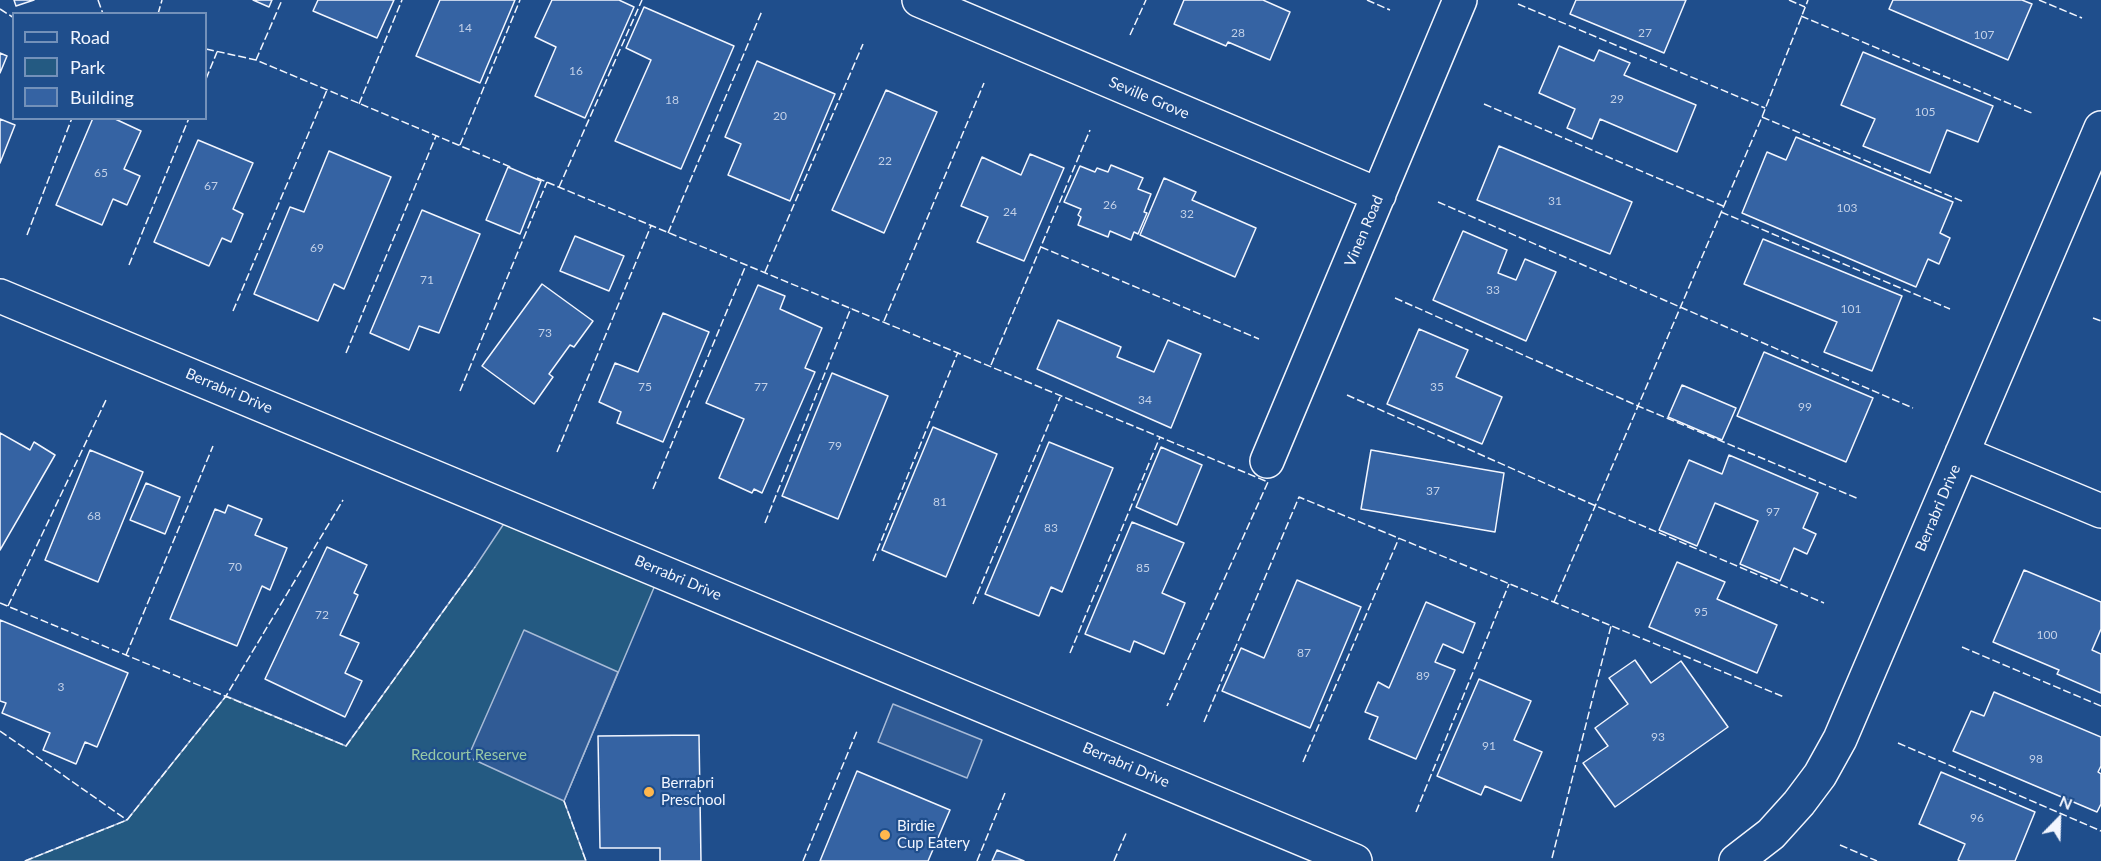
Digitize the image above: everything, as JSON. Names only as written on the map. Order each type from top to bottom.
[{"type":"street","name":"Seville Grove","points":[[919,0],[1379,195]]},
{"type":"street","name":"Vinen Road","points":[[1267,461],[1460,0]]},
{"type":"street","name":"Berrabri Drive","points":[[1736,861],[1771,834],[1820,775],[1840,739],[2101,128]]},
{"type":"street","name":"Berrabri Drive","points":[[0,296],[1355,861]]},
{"type":"street","points":[[1962,453],[2101,511]]},
{"type":"green space","name":"Redcourt Reserve","points":[[513,510],[661,571],[564,801],[586,861],[25,861],[127,820],[226,696],[346,746],[475,567]]},
{"type":"shaded area","points":[[524,630],[618,672],[564,801],[468,757]]},
{"type":"shaded area","points":[[893,704],[982,740],[967,778],[878,742]]},
{"type":"building","points":[[14,0],[34,0],[16,6]]},
{"type":"building","points":[[253,0],[272,0],[269,7]]},
{"type":"building","points":[[318,0],[394,0],[377,38],[313,11]]},
{"type":"building","points":[[440,0],[515,0],[480,83],[416,56]]},
{"type":"building","points":[[552,0],[619,0],[634,7],[585,118],[535,96],[556,47],[535,37]]},
{"type":"building","points":[[1184,0],[1263,0],[1290,12],[1270,60],[1228,42],[1226,46],[1174,24]]},
{"type":"building","points":[[1576,0],[1686,0],[1664,53],[1570,14]]},
{"type":"building","points":[[1893,0],[2022,0],[2032,4],[2008,60],[1889,9]]},
{"type":"building","points":[[644,7],[734,46],[681,169],[615,141],[651,60],[626,48]]},
{"type":"building","points":[[1559,46],[1594,61],[1599,50],[1630,63],[1624,75],[1696,105],[1677,152],[1600,119],[1592,139],[1567,128],[1575,109],[1539,93]]},
{"type":"building","points":[[1863,52],[1993,106],[1978,142],[1947,130],[1930,173],[1863,146],[1875,119],[1841,105]]},
{"type":"building","points":[[0,53],[7,56],[0,73]]},
{"type":"building","points":[[757,61],[835,94],[790,201],[728,175],[741,144],[725,137]]},
{"type":"building","points":[[886,90],[937,112],[884,233],[832,210]]},
{"type":"building","points":[[0,119],[15,125],[0,163]]},
{"type":"building","points":[[92,120],[117,120],[141,131],[124,169],[140,176],[127,205],[113,199],[102,225],[56,205]]},
{"type":"building","points":[[1796,137],[1953,202],[1940,233],[1950,238],[1939,264],[1928,259],[1916,287],[1742,213],[1767,152],[1786,160]]},
{"type":"building","points":[[198,140],[253,163],[233,209],[243,214],[231,242],[222,238],[209,266],[154,242]]},
{"type":"building","points":[[1499,146],[1632,202],[1610,254],[1477,200]]},
{"type":"building","points":[[329,151],[391,177],[344,289],[334,284],[318,321],[254,294],[290,207],[304,212]]},
{"type":"building","points":[[1030,154],[1064,168],[1024,261],[977,242],[988,217],[961,206],[982,157],[1021,175]]},
{"type":"building","points":[[1111,165],[1143,178],[1138,189],[1151,194],[1144,212],[1147,213],[1138,234],[1134,232],[1131,240],[1110,231],[1108,237],[1078,225],[1081,217],[1078,215],[1081,209],[1064,202],[1080,166],[1095,172],[1097,168],[1108,172]]},
{"type":"building","points":[[508,167],[541,181],[520,234],[486,220]]},
{"type":"building","points":[[1164,178],[1196,192],[1192,200],[1256,228],[1235,277],[1140,235]]},
{"type":"building","points":[[422,210],[480,234],[439,333],[419,326],[409,350],[370,333]]},
{"type":"building","points":[[1463,231],[1507,250],[1498,273],[1516,280],[1525,259],[1556,272],[1526,341],[1433,300]]},
{"type":"building","points":[[575,236],[624,256],[609,291],[560,271]]},
{"type":"building","points":[[1763,239],[1902,296],[1872,371],[1824,352],[1837,322],[1744,284]]},
{"type":"building","points":[[542,284],[593,321],[574,347],[570,345],[549,374],[553,377],[534,404],[482,366]]},
{"type":"building","points":[[758,285],[785,296],[780,309],[822,328],[805,368],[815,372],[762,493],[754,489],[752,493],[719,478],[744,419],[706,403]]},
{"type":"building","points":[[663,313],[709,332],[663,442],[617,423],[621,412],[599,402],[615,363],[638,372]]},
{"type":"building","points":[[1058,320],[1121,347],[1117,357],[1154,372],[1168,340],[1201,354],[1171,428],[1037,369]]},
{"type":"building","points":[[1419,329],[1468,350],[1456,377],[1502,397],[1482,444],[1387,404]]},
{"type":"building","points":[[1764,352],[1873,398],[1846,462],[1737,416]]},
{"type":"building","points":[[832,373],[888,396],[838,519],[782,496]]},
{"type":"building","points":[[1682,385],[1736,408],[1722,440],[1668,417]]},
{"type":"building","points":[[933,427],[997,454],[946,577],[882,550]]},
{"type":"building","points":[[0,433],[30,450],[34,442],[55,455],[0,550]]},
{"type":"building","points":[[1049,442],[1113,468],[1062,592],[1051,587],[1039,616],[985,594]]},
{"type":"building","points":[[1161,447],[1202,465],[1177,525],[1136,507]]},
{"type":"building","points":[[90,450],[143,472],[98,582],[45,560]]},
{"type":"building","points":[[1371,450],[1504,473],[1495,532],[1361,509]]},
{"type":"building","points":[[1729,455],[1818,493],[1803,528],[1816,534],[1807,554],[1794,548],[1780,581],[1740,564],[1758,521],[1715,503],[1697,546],[1659,530],[1689,460],[1722,474]]},
{"type":"building","points":[[146,483],[180,497],[165,534],[130,520]]},
{"type":"building","points":[[228,505],[262,519],[255,535],[287,548],[270,590],[262,586],[237,646],[170,619],[215,509],[225,513]]},
{"type":"building","points":[[1132,522],[1184,543],[1162,593],[1185,603],[1164,654],[1134,641],[1130,652],[1085,634]]},
{"type":"building","points":[[327,547],[367,565],[354,593],[358,595],[340,635],[359,643],[345,673],[362,681],[345,717],[265,679]]},
{"type":"building","points":[[1677,562],[1725,582],[1717,599],[1777,625],[1757,673],[1649,627]]},
{"type":"building","points":[[2024,570],[2101,602],[2101,629],[2092,650],[2101,654],[2101,693],[2057,674],[2059,670],[1993,642]]},
{"type":"building","points":[[1297,580],[1361,607],[1310,728],[1222,691],[1241,648],[1264,658]]},
{"type":"building","points":[[1426,602],[1475,623],[1463,653],[1443,644],[1435,662],[1455,670],[1416,759],[1369,739],[1378,717],[1365,712],[1378,682],[1389,688]]},
{"type":"building","points":[[0,620],[128,673],[97,747],[85,742],[76,764],[43,750],[50,733],[2,713],[6,703],[0,701]]},
{"type":"building","points":[[1635,660],[1651,683],[1681,661],[1728,727],[1615,807],[1583,763],[1608,746],[1595,728],[1628,704],[1609,678]]},
{"type":"building","points":[[1479,679],[1531,701],[1514,740],[1542,752],[1521,801],[1485,786],[1481,795],[1437,776]]},
{"type":"building","points":[[1994,692],[2101,737],[2101,766],[2098,772],[2101,774],[2101,804],[2097,812],[1953,751],[1971,711],[1984,716]]},
{"type":"building","name":"Berrabri Preschool","points":[[699,735],[701,861],[660,861],[660,848],[600,848],[598,736]]},
{"type":"building","name":"Birdie Cup Eatery","points":[[857,771],[950,810],[928,861],[820,861]]},
{"type":"building","points":[[1941,772],[2035,812],[2015,861],[1960,861],[1958,860],[1965,844],[1919,824]]},
{"type":"building","points":[[997,850],[1024,861],[992,861]]},
{"type":"fence","points":[[98,0],[102,12]]},
{"type":"fence","points":[[159,12],[162,0]]},
{"type":"fence","points":[[256,60],[282,0]]},
{"type":"fence","points":[[359,104],[402,0]]},
{"type":"fence","points":[[460,145],[520,0]]},
{"type":"fence","points":[[559,187],[642,0]]},
{"type":"fence","points":[[1130,35],[1146,0]]},
{"type":"fence","points":[[1367,0],[1390,10]]},
{"type":"fence","points":[[1789,0],[1805,7]]},
{"type":"fence","points":[[1554,602],[1762,117],[1808,0]]},
{"type":"fence","points":[[2039,0],[2082,18]]},
{"type":"fence","points":[[1518,4],[1765,108]]},
{"type":"fence","points":[[0,9],[12,17]]},
{"type":"fence","points":[[668,233],[762,11]]},
{"type":"fence","points":[[1801,16],[2034,114]]},
{"type":"fence","points":[[765,272],[863,44]]},
{"type":"fence","points":[[207,49],[256,60],[513,168]]},
{"type":"fence","points":[[207,77],[217,52]]},
{"type":"fence","points":[[884,321],[984,83]]},
{"type":"fence","points":[[233,311],[327,90]]},
{"type":"fence","points":[[1484,104],[1723,206]]},
{"type":"fence","points":[[1762,117],[1964,202]]},
{"type":"fence","points":[[27,235],[71,120]]},
{"type":"fence","points":[[129,265],[188,120]]},
{"type":"fence","points":[[991,365],[1090,130]]},
{"type":"fence","points":[[346,353],[436,136]]},
{"type":"fence","points":[[537,178],[1268,482],[1167,706]]},
{"type":"fence","points":[[460,391],[547,182]]},
{"type":"fence","points":[[1438,202],[1913,408]]},
{"type":"fence","points":[[1721,212],[1950,309]]},
{"type":"fence","points":[[557,452],[651,226]]},
{"type":"fence","points":[[1041,247],[1259,339]]},
{"type":"fence","points":[[653,489],[746,265]]},
{"type":"fence","points":[[1395,298],[1638,406],[1859,499]]},
{"type":"fence","points":[[765,523],[851,308]]},
{"type":"fence","points":[[2093,318],[2101,321]]},
{"type":"fence","points":[[873,561],[958,352]]},
{"type":"fence","points":[[973,604],[1061,395]]},
{"type":"fence","points":[[1347,395],[1596,506],[1824,603]]},
{"type":"fence","points":[[8,606],[106,400]]},
{"type":"fence","points":[[1070,653],[1160,437]]},
{"type":"fence","points":[[126,655],[213,446]]},
{"type":"fence","points":[[1204,722],[1299,497],[1784,697]]},
{"type":"fence","points":[[25,861],[127,820],[226,696],[343,500]]},
{"type":"fence","points":[[1303,762],[1399,538]]},
{"type":"fence","points":[[0,603],[346,746],[475,567]]},
{"type":"fence","points":[[1416,812],[1509,584]]},
{"type":"fence","points":[[1552,858],[1611,626]]},
{"type":"fence","points":[[1962,647],[2101,706]]},
{"type":"fence","points":[[0,731],[127,820]]},
{"type":"fence","points":[[803,861],[857,731]]},
{"type":"fence","points":[[1898,743],[2101,831]]},
{"type":"fence","points":[[977,861],[1005,793]]},
{"type":"fence","points":[[564,801],[586,861]]},
{"type":"fence","points":[[1114,861],[1127,831]]},
{"type":"fence","points":[[1840,845],[1877,861]]},
{"type":"place","name":"Berrabri Preschool","points":[[649,792]]},
{"type":"place","name":"Birdie Cup Eatery","points":[[885,835]]}]
